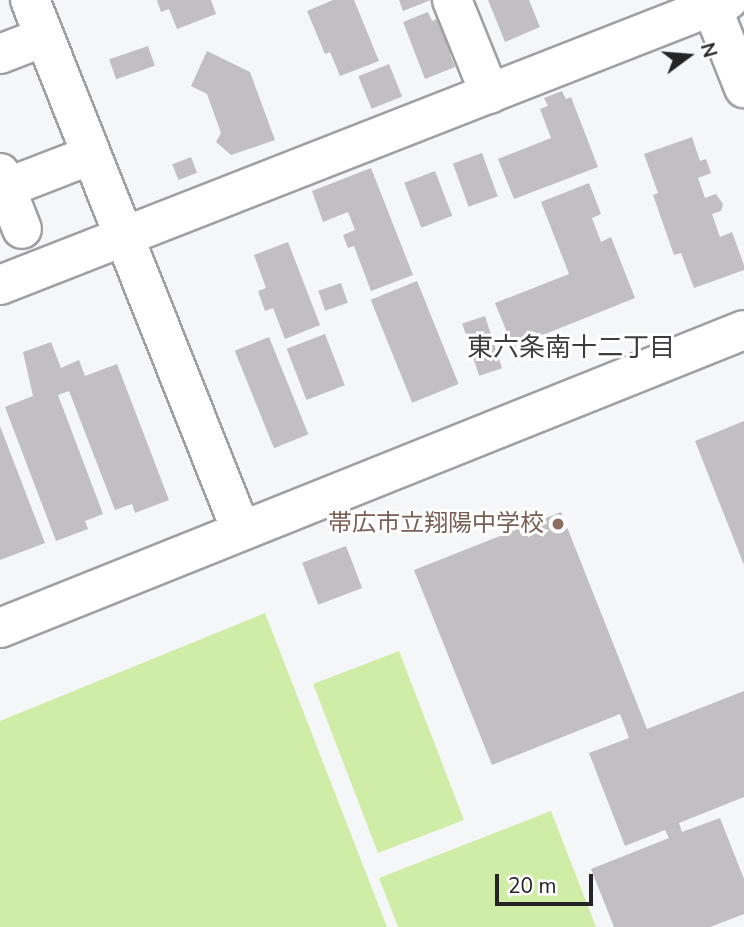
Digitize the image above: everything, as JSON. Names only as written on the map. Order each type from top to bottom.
[{"type":"street","points":[[30,0],[240,528]]},
{"type":"street","points":[[452,0],[490,94]]},
{"type":"street","points":[[0,285],[124,239],[716,2],[744,88]]},
{"type":"street","points":[[0,54],[44,37]]},
{"type":"street","points":[[22,229],[3,180],[91,155]]},
{"type":"street","points":[[0,628],[240,528],[744,330]]},
{"type":"green space","points":[[265,613],[387,927],[0,927],[0,721]]},
{"type":"green space","points":[[399,651],[464,820],[378,853],[313,684]]},
{"type":"green space","points":[[551,811],[596,927],[398,927],[379,878]]},
{"type":"building","points":[[157,0],[211,0],[216,14],[177,29],[169,9],[161,12]]},
{"type":"building","points":[[333,0],[354,0],[379,61],[340,76],[330,52],[325,54],[307,11]]},
{"type":"building","points":[[399,0],[431,0],[403,11]]},
{"type":"building","points":[[488,0],[529,0],[540,27],[505,42]]},
{"type":"building","points":[[428,12],[432,21],[443,16],[457,51],[450,54],[455,67],[425,79],[403,22]]},
{"type":"building","points":[[148,46],[155,66],[116,79],[109,59]]},
{"type":"building","points":[[207,51],[250,72],[275,140],[231,155],[216,142],[221,133],[207,94],[191,86]]},
{"type":"building","points":[[389,64],[402,96],[372,109],[358,76]]},
{"type":"building","points":[[562,91],[566,99],[571,97],[598,167],[514,199],[498,159],[551,138],[540,109],[548,106],[544,98]]},
{"type":"building","points":[[692,137],[700,161],[706,159],[711,173],[698,178],[705,198],[716,194],[723,204],[721,211],[712,214],[720,237],[732,232],[744,265],[744,270],[694,288],[681,253],[674,255],[653,195],[658,193],[644,154]]},
{"type":"building","points":[[482,153],[498,196],[469,207],[453,164]]},
{"type":"building","points":[[191,157],[197,173],[178,180],[172,164]]},
{"type":"building","points":[[371,168],[413,275],[371,291],[354,246],[348,248],[343,235],[355,230],[348,212],[323,222],[312,191]]},
{"type":"building","points":[[435,171],[452,216],[421,228],[404,183]]},
{"type":"building","points":[[589,183],[601,214],[592,218],[601,242],[611,237],[635,298],[513,347],[495,303],[569,274],[541,202]]},
{"type":"building","points":[[288,242],[320,325],[285,339],[273,308],[265,311],[258,291],[266,288],[254,255]]},
{"type":"building","points":[[417,281],[459,384],[412,403],[371,300]]},
{"type":"building","points":[[341,283],[348,303],[325,311],[318,291]]},
{"type":"building","points":[[485,316],[502,368],[479,376],[462,323]]},
{"type":"building","points":[[325,334],[345,385],[306,400],[287,349]]},
{"type":"building","points":[[269,337],[308,434],[274,448],[235,351]]},
{"type":"building","points":[[51,342],[61,368],[79,360],[85,376],[117,364],[169,500],[135,513],[132,504],[115,510],[69,391],[58,395],[103,514],[85,521],[88,529],[56,541],[5,407],[33,396],[23,352]]},
{"type":"building","points":[[744,421],[744,565],[695,441]]},
{"type":"building","points":[[0,426],[45,543],[0,560]]},
{"type":"building","points":[[561,512],[647,729],[744,691],[744,797],[679,823],[682,832],[720,818],[744,879],[744,914],[710,927],[614,927],[591,869],[669,838],[665,830],[625,846],[589,753],[629,738],[620,714],[492,765],[414,570]]},
{"type":"building","points":[[346,546],[362,588],[318,605],[302,563]]},
{"type":"place","name":"帯広市立翔陽中学校","points":[[558,524]]},
{"type":"district","name":"東六条南十二丁目","points":[[571,348]]}]
